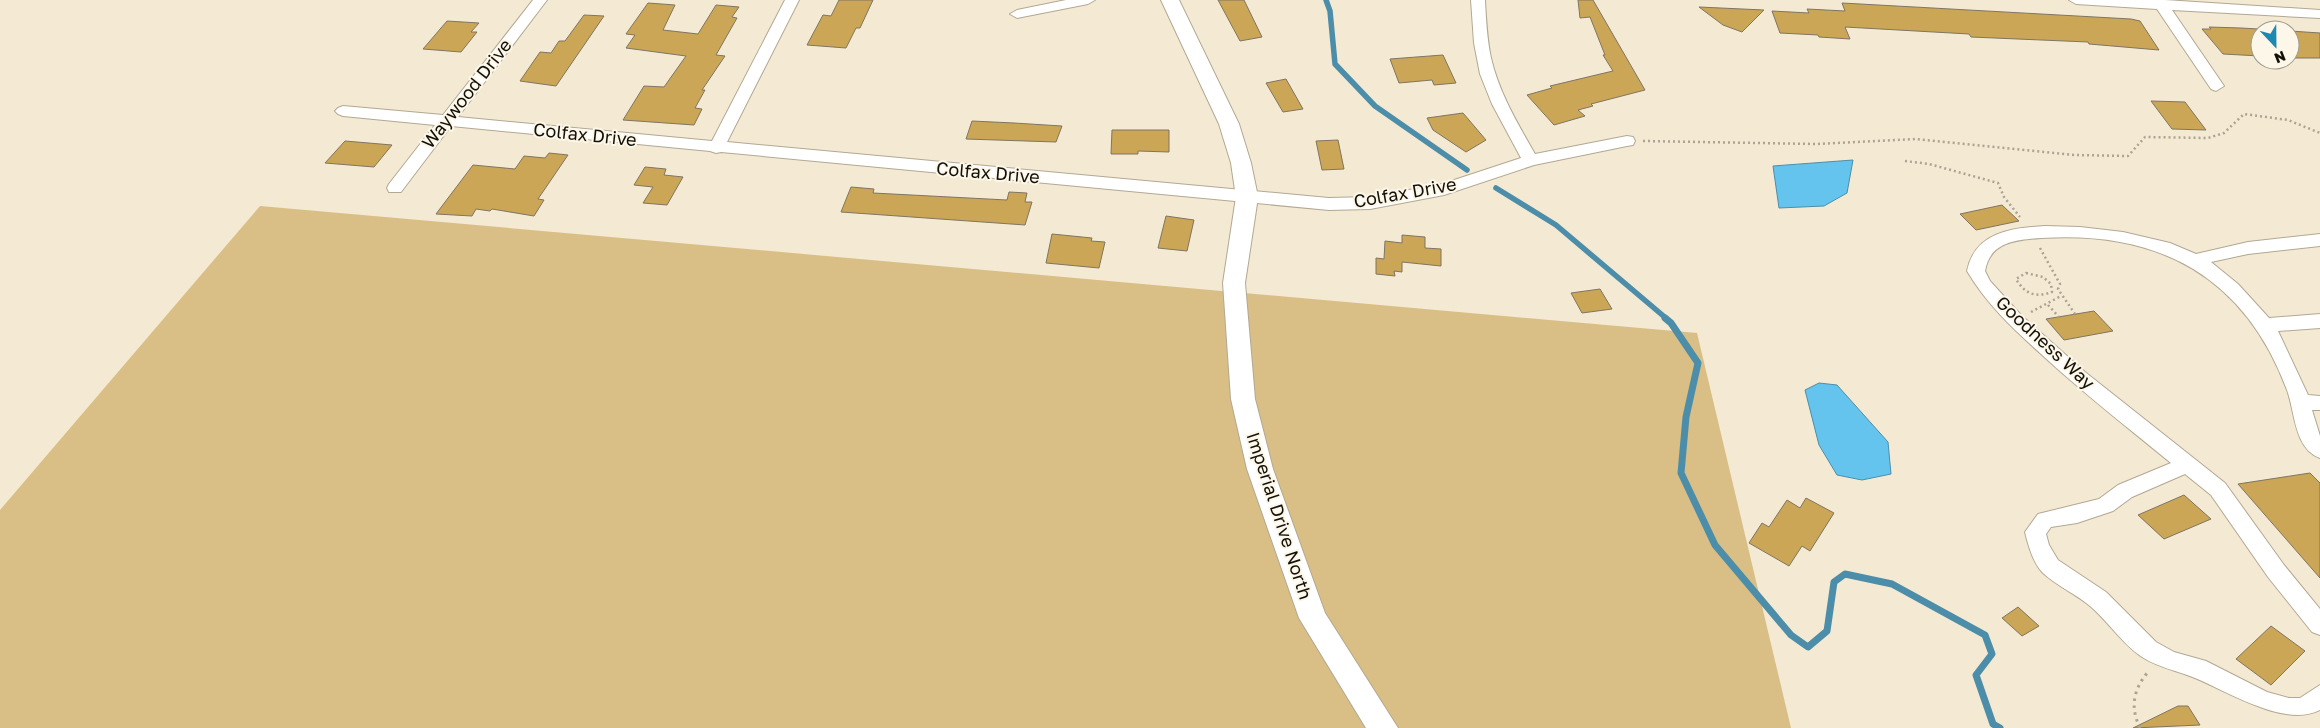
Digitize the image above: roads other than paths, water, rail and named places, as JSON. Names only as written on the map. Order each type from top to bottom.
[{"type":"street","name":"Waywood Drive","points":[[396,188],[445,121],[540,0]]},
{"type":"street","points":[[716,148],[792,0]]},
{"type":"street","points":[[1017,14],[1088,0]]},
{"type":"street","name":"Imperial Drive North","points":[[1170,0],[1229,124],[1241,163],[1248,197],[1234,283],[1243,399],[1260,469],[1313,618],[1383,728]]},
{"type":"street","points":[[1478,0],[1481,44],[1488,74],[1502,110],[1532,160]]},
{"type":"street","points":[[2076,0],[2159,3],[2320,14]]},
{"type":"street","points":[[2159,3],[2216,86]]},
{"type":"street","name":"Colfax Drive","points":[[343,111],[716,148],[1329,204],[1370,203],[1444,189],[1532,160],[1627,141]]},
{"type":"street","name":"Goodness Way","points":[[2320,450],[2309,435],[2301,402],[2278,346],[2264,325],[2214,273],[2195,260],[2160,246],[2113,237],[2055,231],[2026,233],[2000,239],[1980,254],[1976,271],[1984,285],[2015,320],[2078,377],[2218,489],[2276,571],[2320,624]]},
{"type":"street","points":[[2195,260],[2248,248],[2320,240]]},
{"type":"street","points":[[2264,325],[2320,321]]},
{"type":"street","points":[[2301,402],[2320,403]]},
{"type":"street","points":[[2188,464],[2125,491],[2106,505],[2077,514],[2045,520],[2034,532],[2039,548],[2050,566],[2098,599],[2148,649],[2162,657],[2198,668],[2262,701],[2289,709],[2305,708],[2320,696]]},
{"type":"water","points":[[1853,160],[1847,193],[1824,206],[1779,208],[1773,166]]},
{"type":"water","points":[[1819,383],[1837,385],[1888,442],[1891,474],[1862,480],[1837,475],[1819,445],[1805,390]]},
{"type":"waterway","points":[[1326,0],[1330,11],[1335,64],[1375,106],[1467,170]]},
{"type":"waterway","points":[[1496,188],[1556,225],[1667,319]]},
{"type":"waterway","points":[[1665,318],[1671,323],[1698,363],[1686,417],[1681,473],[1715,545],[1791,635],[1808,647],[1827,631],[1834,582],[1845,574],[1892,584],[1985,635],[1992,654],[1976,675],[1993,724],[2000,728]]}]
